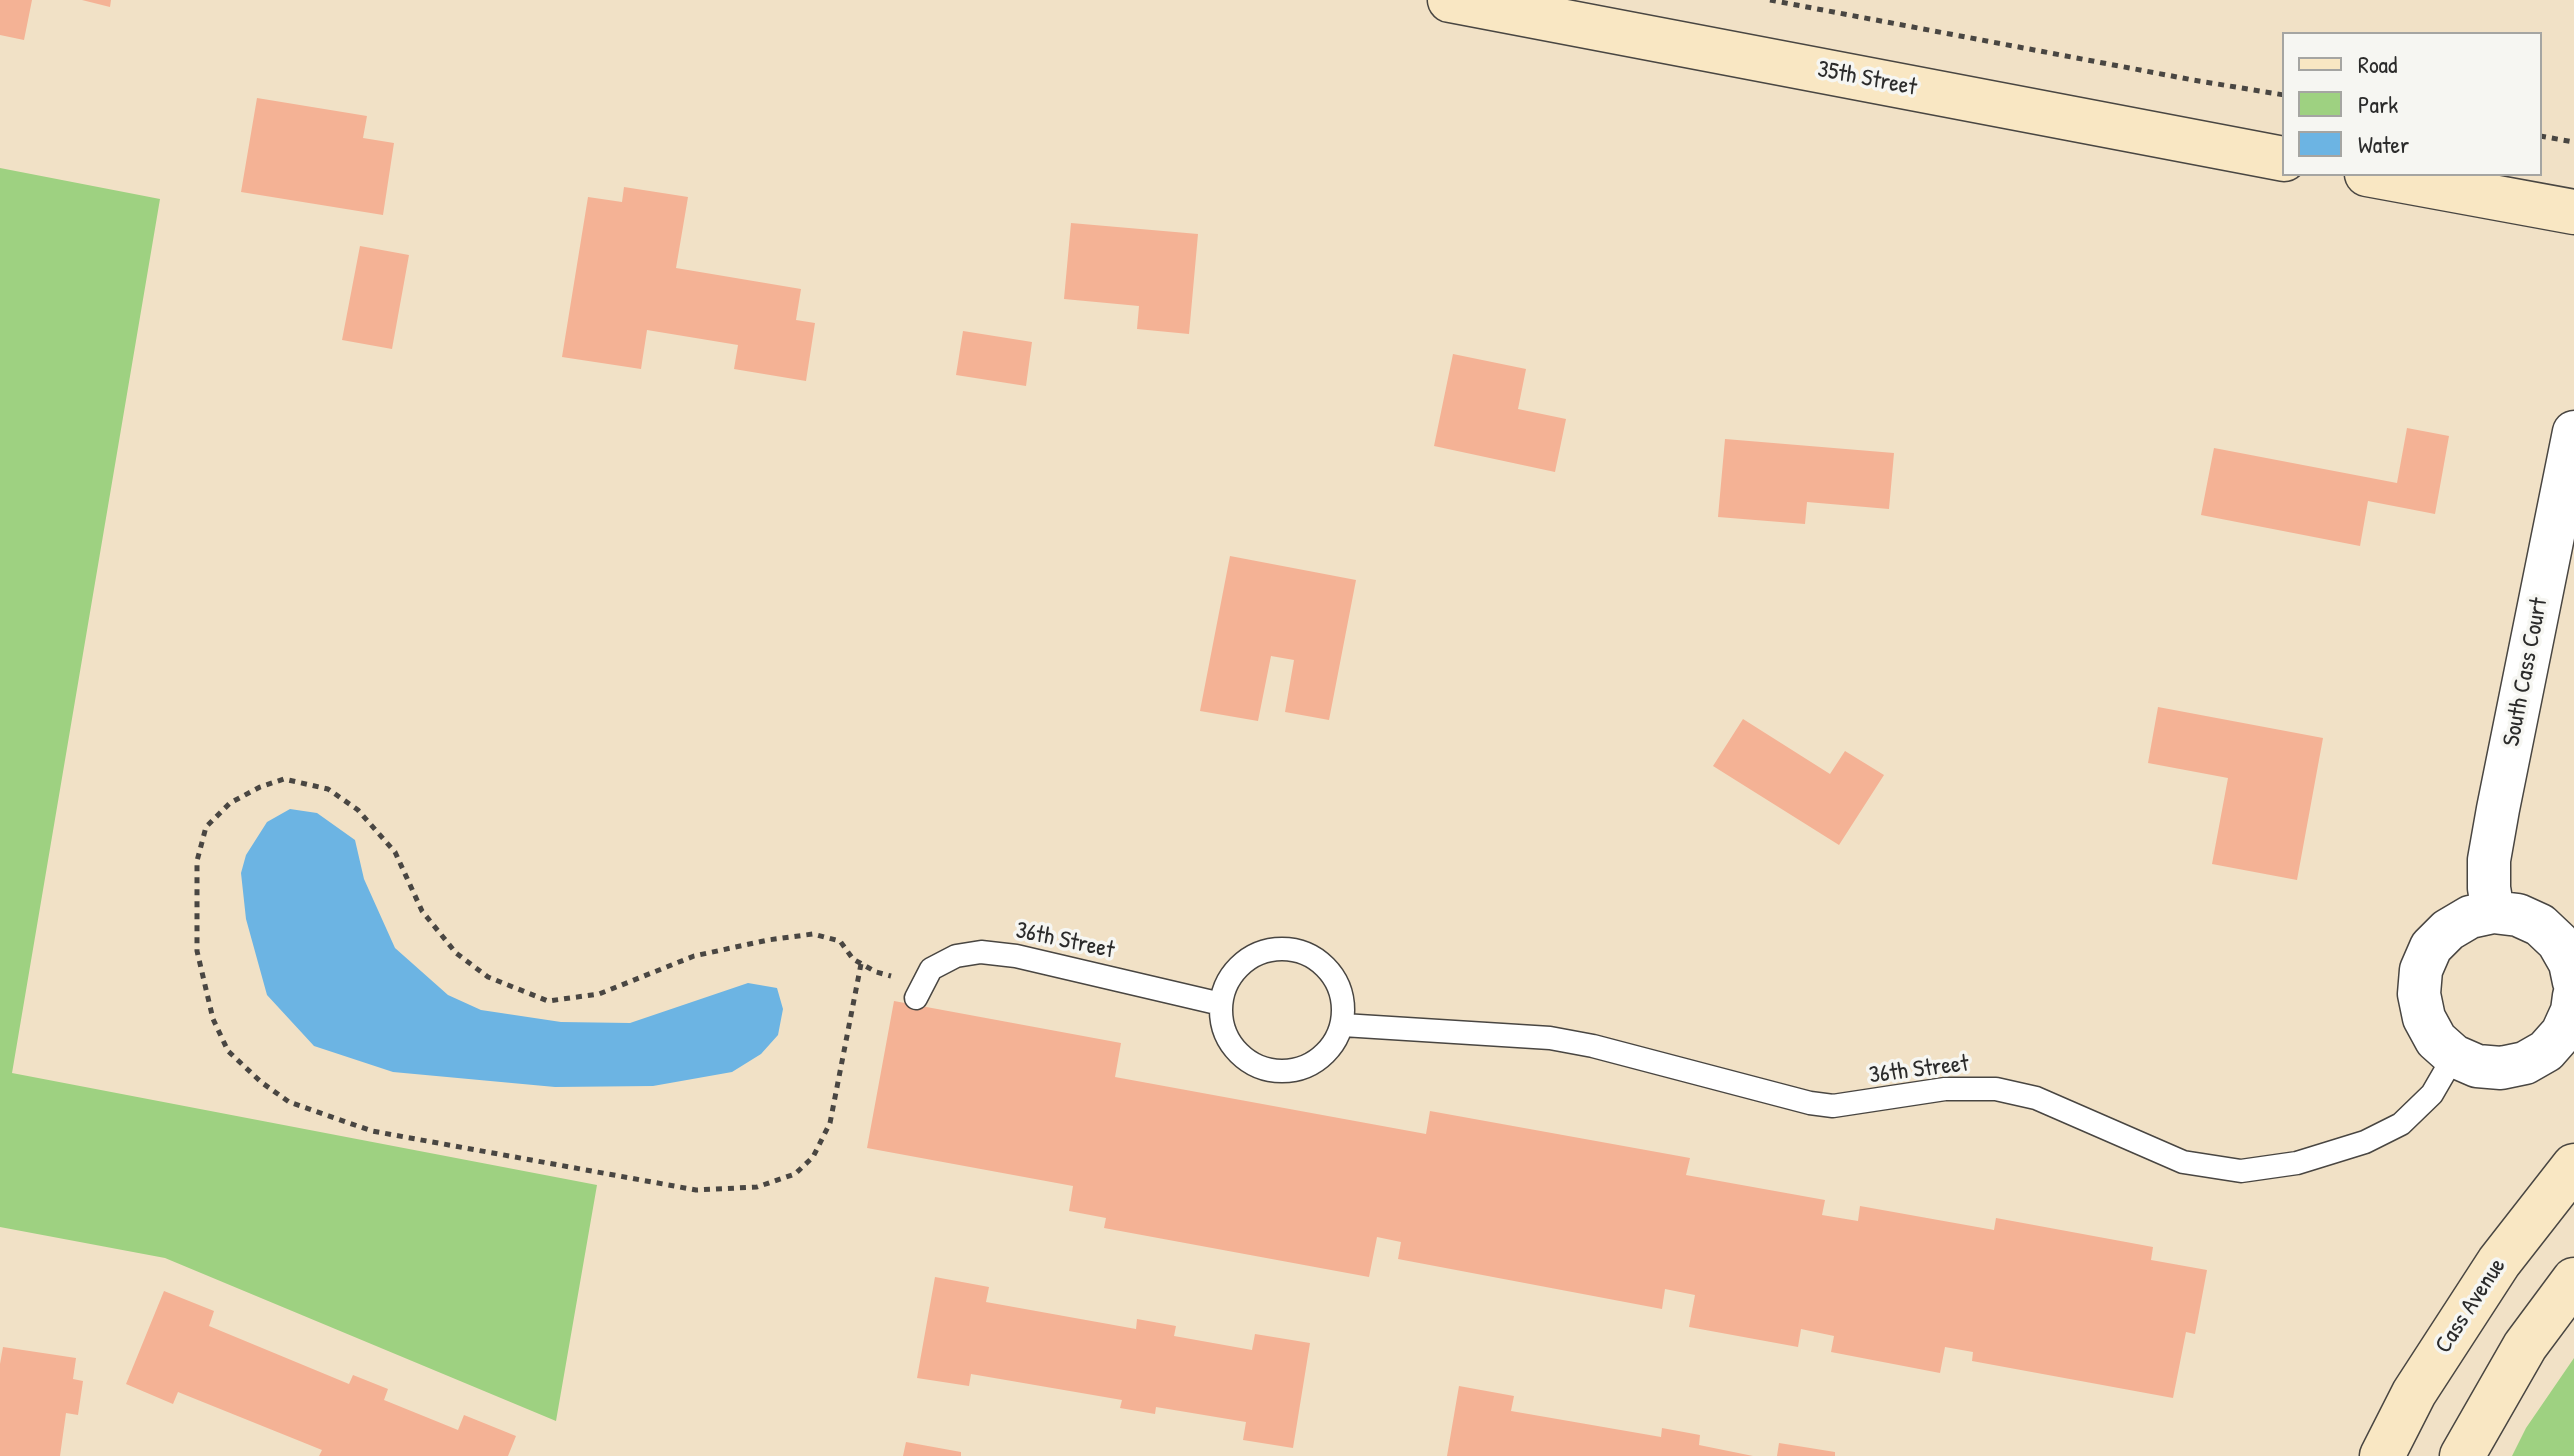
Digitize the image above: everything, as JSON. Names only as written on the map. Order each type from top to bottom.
[{"type":"street","name":"35th Street","points":[[1450,0],[2282,159]]},
{"type":"street","points":[[2378,176],[2574,212]]},
{"type":"street","name":"South Cass Court","points":[[2493,912],[2489,860],[2574,432]]},
{"type":"street","points":[[2574,982],[2570,963],[2558,942],[2540,925],[2518,915],[2493,912],[2470,917],[2448,930],[2431,947],[2421,970],[2419,994],[2424,1018],[2436,1040],[2454,1056],[2477,1066],[2501,1068],[2525,1063],[2546,1051],[2562,1033],[2572,1011],[2574,996]]},
{"type":"street","name":"Cass Avenue","points":[[2382,1456],[2414,1393],[2499,1262],[2574,1166]]},
{"type":"street","points":[[2462,1456],[2525,1346],[2574,1280]]},
{"type":"lane","points":[[1271,949],[1294,950],[1316,959],[1335,977],[1344,1001],[1343,1025],[1328,1052],[1311,1065],[1289,1072],[1261,1068],[1242,1057],[1228,1040],[1221,1021],[1225,987],[1235,970],[1251,957],[1271,949]]},
{"type":"lane","name":"36th Street","points":[[919,992],[931,969],[956,956],[981,952],[1016,956],[1221,1004]]},
{"type":"lane","name":"36th Street","points":[[1343,1025],[1550,1038],[1593,1046],[1810,1103],[1833,1106],[1945,1089],[1996,1089],[2036,1098],[2183,1162],[2241,1171],[2297,1163],[2365,1142],[2401,1124],[2432,1094],[2454,1056]]},
{"type":"path","points":[[1770,0],[2282,95]]},
{"type":"path","points":[[2542,136],[2574,142]]},
{"type":"path","points":[[861,964],[830,1123],[813,1157],[795,1174],[757,1187],[696,1190],[372,1131],[289,1102],[261,1082],[228,1051],[213,1019],[197,951],[197,861],[206,827],[230,803],[284,779],[328,789],[358,810],[395,852],[422,911],[456,953],[488,977],[548,1001],[599,994],[694,956],[813,934],[840,941],[853,959],[919,992]]},
{"type":"green space","points":[[0,168],[160,199],[12,1073],[597,1185],[556,1421],[165,1258],[0,1227]]},
{"type":"green space","points":[[2574,1358],[2574,1456],[2512,1456],[2526,1428]]},
{"type":"water","points":[[290,809],[317,813],[355,840],[364,879],[395,948],[448,995],[481,1010],[561,1022],[630,1023],[748,983],[777,988],[783,1009],[778,1035],[761,1054],[732,1072],[653,1086],[555,1087],[393,1072],[314,1046],[267,995],[246,919],[241,873],[246,855],[267,822]]},
{"type":"building","points":[[0,0],[32,0],[24,40],[0,35]]},
{"type":"building","points":[[82,0],[111,0],[110,7]]},
{"type":"building","points":[[257,98],[367,116],[363,138],[394,143],[383,215],[241,192]]},
{"type":"building","points":[[624,187],[688,197],[676,268],[801,289],[796,320],[815,323],[806,381],[734,369],[738,345],[647,330],[641,369],[562,357],[588,197],[622,202]]},
{"type":"building","points":[[1071,223],[1198,234],[1189,334],[1137,329],[1139,306],[1064,299]]},
{"type":"building","points":[[360,246],[409,255],[392,349],[342,340]]},
{"type":"building","points":[[963,331],[1032,342],[1026,386],[956,375]]},
{"type":"building","points":[[1453,354],[1526,369],[1518,409],[1566,419],[1555,472],[1434,446]]},
{"type":"building","points":[[2407,428],[2449,436],[2435,514],[2368,501],[2360,546],[2201,515],[2214,448],[2397,483]]},
{"type":"building","points":[[1725,439],[1894,453],[1889,509],[1807,502],[1805,524],[1718,517]]},
{"type":"building","points":[[1230,556],[1356,580],[1329,720],[1285,712],[1294,660],[1271,656],[1258,721],[1200,711]]},
{"type":"building","points":[[2158,707],[2323,738],[2297,880],[2212,864],[2228,778],[2148,763]]},
{"type":"building","points":[[1743,719],[1830,774],[1845,751],[1884,775],[1839,845],[1713,766]]},
{"type":"building","points":[[894,1001],[1121,1043],[1115,1077],[1426,1134],[1430,1111],[1690,1158],[1686,1175],[1825,1200],[1822,1215],[1858,1221],[1860,1206],[1994,1230],[1996,1218],[2153,1247],[2151,1260],[2207,1270],[2195,1334],[2186,1332],[2173,1398],[1972,1361],[1973,1352],[1945,1347],[1940,1373],[1831,1352],[1834,1336],[1801,1329],[1798,1347],[1689,1327],[1695,1295],[1665,1289],[1662,1309],[1398,1259],[1401,1242],[1377,1237],[1369,1277],[1104,1228],[1106,1218],[1069,1211],[1073,1186],[867,1148]]},
{"type":"building","points":[[935,1277],[989,1287],[986,1302],[1136,1329],[1137,1319],[1176,1326],[1174,1336],[1252,1350],[1255,1334],[1310,1343],[1293,1448],[1243,1440],[1246,1422],[1156,1407],[1155,1414],[1120,1408],[1122,1400],[971,1374],[969,1386],[917,1378]]},
{"type":"building","points":[[164,1291],[214,1311],[209,1326],[349,1384],[353,1375],[388,1389],[384,1400],[458,1430],[464,1415],[516,1436],[508,1456],[319,1456],[322,1450],[178,1392],[173,1404],[126,1384]]},
{"type":"building","points":[[3,1347],[76,1358],[73,1379],[83,1381],[78,1415],[66,1413],[60,1456],[0,1456],[0,1364]]},
{"type":"building","points":[[1459,1386],[1514,1396],[1511,1411],[1661,1437],[1662,1428],[1700,1435],[1699,1445],[1753,1456],[1447,1456]]},
{"type":"building","points":[[906,1442],[961,1452],[961,1456],[903,1456]]},
{"type":"building","points":[[1779,1443],[1835,1452],[1835,1456],[1777,1456]]}]
